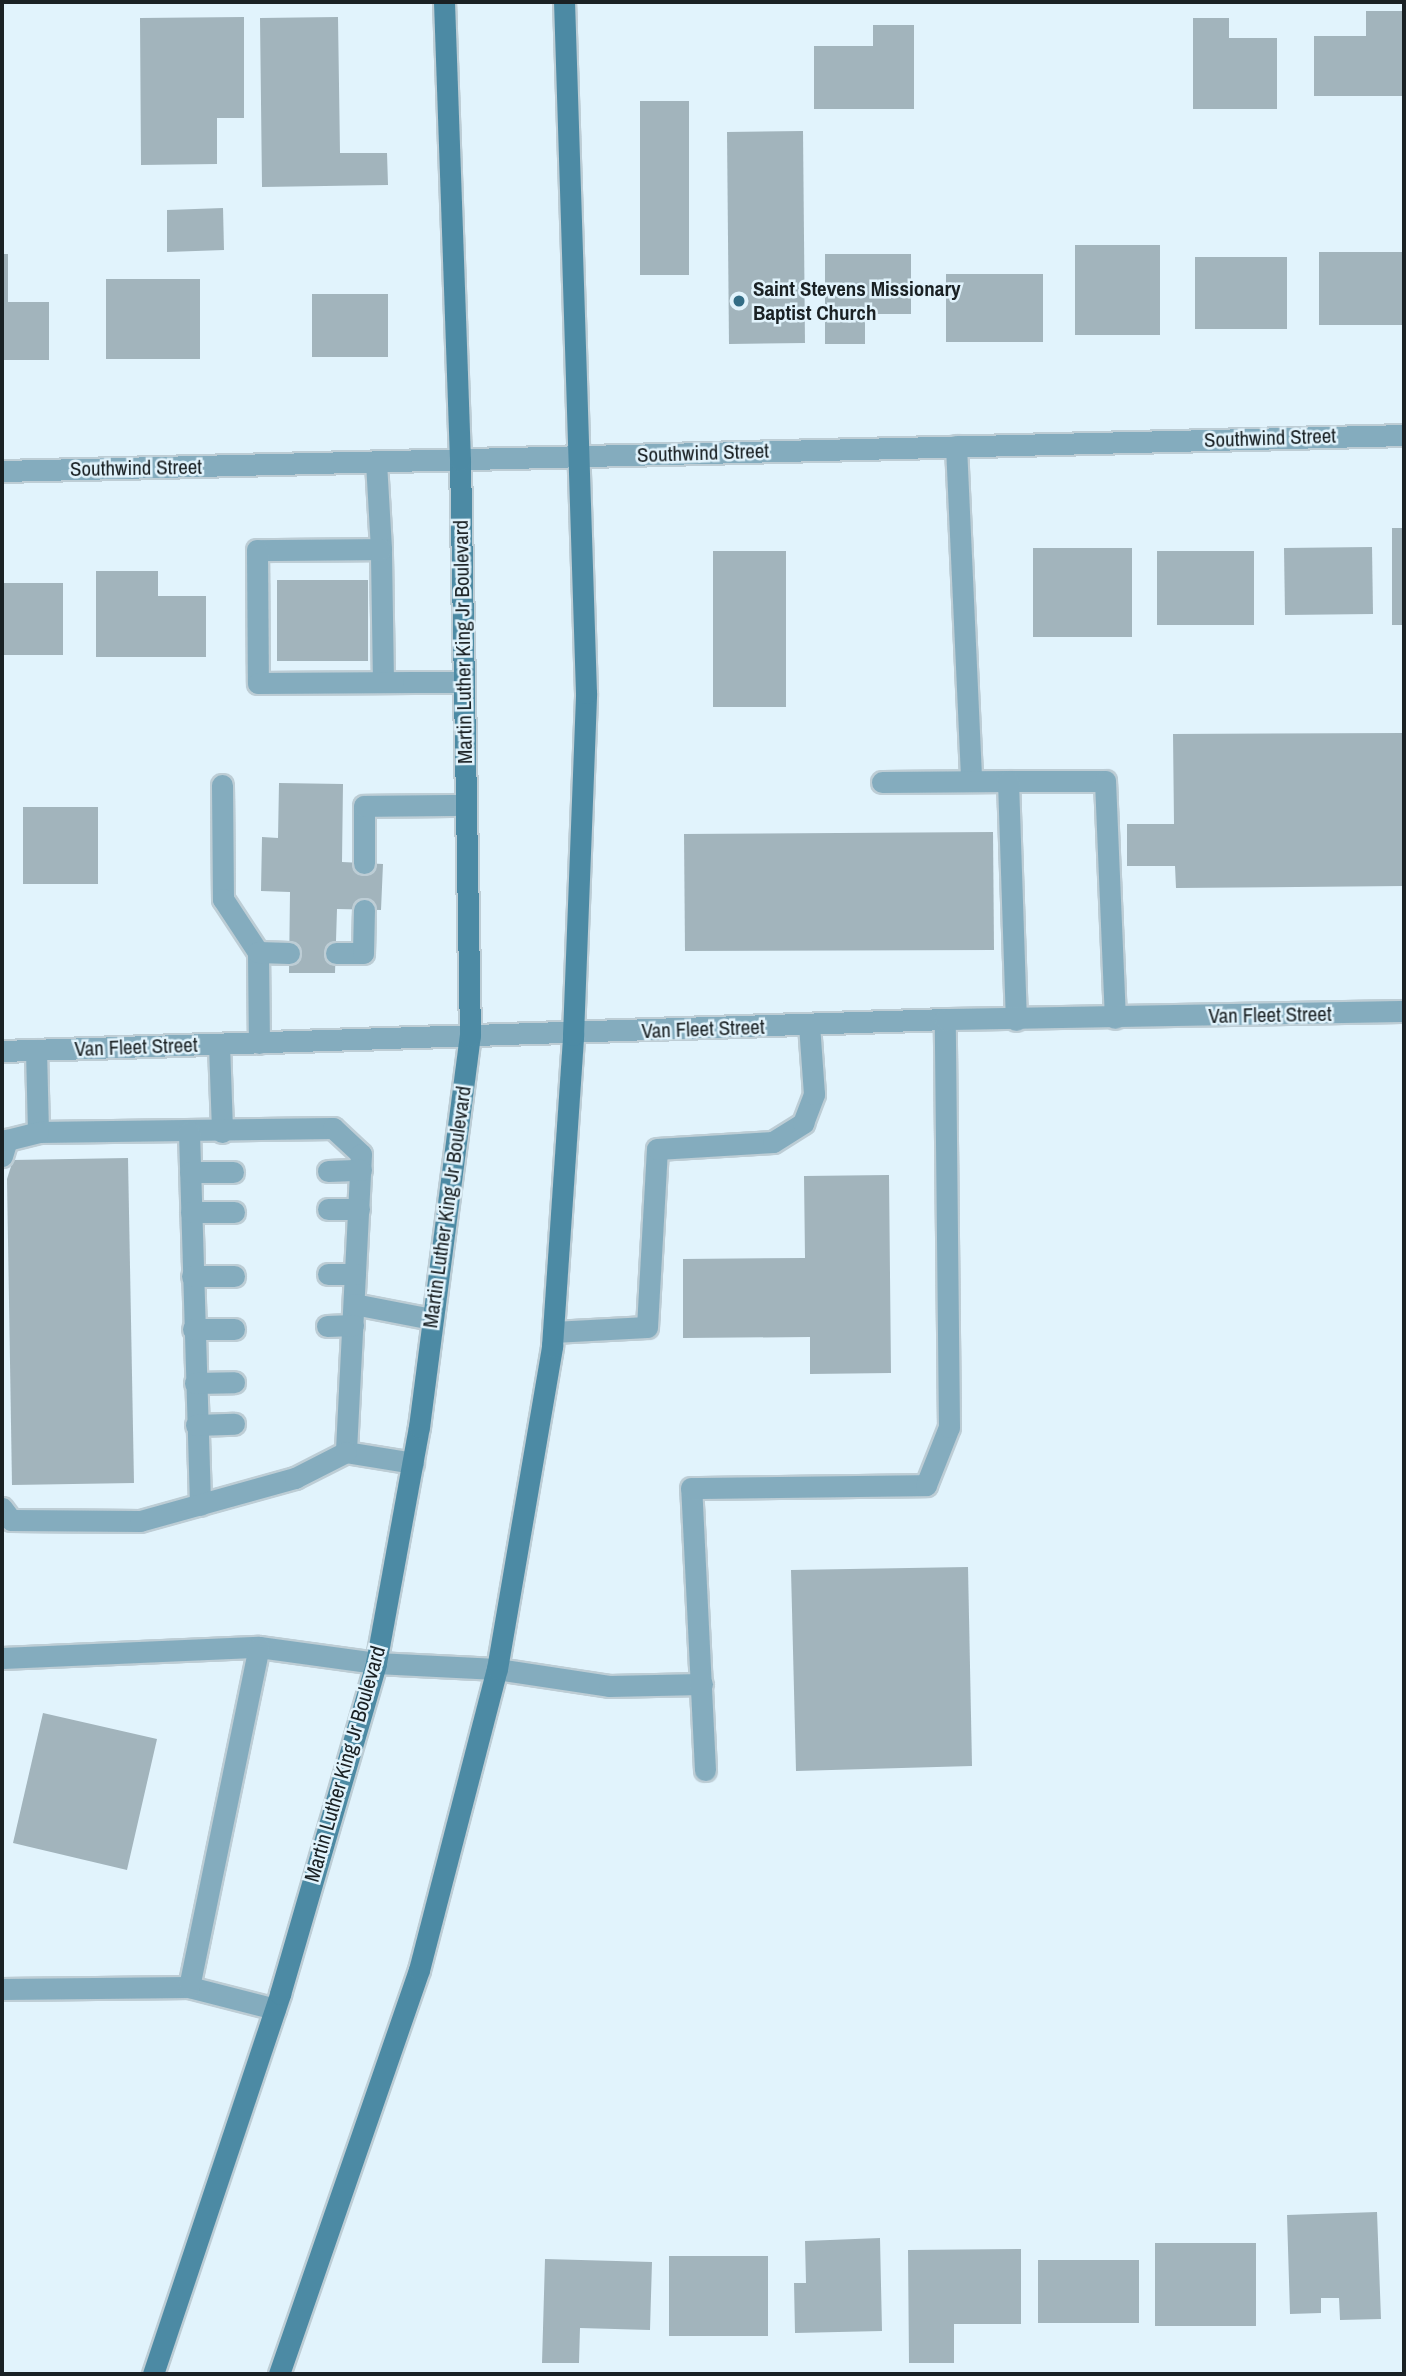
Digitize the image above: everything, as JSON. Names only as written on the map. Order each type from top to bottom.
[{"type":"main road","name":"Martin Luther King Jr Boulevard","points":[[153,2374],[275,2009],[376,1663],[412,1463],[470,1036],[460,460],[444,2]]},
{"type":"main road","points":[[279,2374],[419,1970],[497,1669],[553,1332],[573,1035],[586,693],[576,456],[564,2]]},
{"type":"street","name":"Southwind Street","points":[[2,471],[1404,435]]},
{"type":"street","points":[[956,446],[971,781]]},
{"type":"street","points":[[376,462],[381,549],[383,682]]},
{"type":"street","points":[[381,549],[257,551],[258,683],[464,682]]},
{"type":"street","points":[[1008,781],[1016,1020]]},
{"type":"street","points":[[882,782],[1105,781],[1115,1018]]},
{"type":"street","points":[[222,785],[223,899],[258,952],[259,1042]]},
{"type":"street","points":[[364,863],[364,806],[466,805]]},
{"type":"street","points":[[336,953],[363,953],[364,910]]},
{"type":"street","points":[[258,952],[289,953]]},
{"type":"street","name":"Van Fleet Street","points":[[2,1051],[573,1035],[945,1019],[1404,1012]]},
{"type":"street","points":[[705,1770],[691,1488],[926,1485],[949,1427],[945,1019]]},
{"type":"street","points":[[553,1332],[647,1327],[657,1149],[772,1142],[803,1123],[814,1094],[809,1025]]},
{"type":"street","points":[[219,1044],[222,1132]]},
{"type":"street","points":[[36,1050],[38,1132]]},
{"type":"street","points":[[2,1156],[7,1140],[38,1132],[222,1132],[333,1128],[362,1154],[353,1314],[339,1379],[339,1424],[346,1452]]},
{"type":"street","points":[[189,1132],[200,1505]]},
{"type":"street","points":[[328,1171],[361,1170]]},
{"type":"street","points":[[190,1172],[233,1172]]},
{"type":"street","points":[[328,1209],[359,1209]]},
{"type":"street","points":[[191,1212],[234,1212]]},
{"type":"street","points":[[328,1274],[355,1274]]},
{"type":"street","points":[[192,1276],[234,1276]]},
{"type":"street","points":[[327,1326],[353,1314],[432,1319]]},
{"type":"street","points":[[193,1329],[234,1328]]},
{"type":"street","points":[[195,1383],[234,1382]]},
{"type":"street","points":[[196,1425],[234,1424]]},
{"type":"street","points":[[2,1508],[12,1520],[140,1521],[295,1478],[346,1452],[412,1463]]},
{"type":"street","points":[[2,1658],[259,1647],[376,1663],[497,1669],[609,1686],[702,1684]]},
{"type":"street","points":[[189,1987],[259,1647]]},
{"type":"street","points":[[2,1989],[189,1987],[275,2009]]},
{"type":"building","points":[[1366,11],[1404,11],[1404,96],[1314,96],[1314,36],[1366,36]]},
{"type":"building","points":[[244,17],[244,118],[217,118],[217,164],[141,165],[140,18]]},
{"type":"building","points":[[338,17],[340,153],[387,153],[388,185],[262,187],[260,18]]},
{"type":"building","points":[[1193,18],[1229,18],[1229,38],[1277,38],[1277,109],[1193,109]]},
{"type":"building","points":[[873,25],[914,25],[914,109],[814,109],[814,46],[873,46]]},
{"type":"building","points":[[640,101],[689,101],[689,275],[640,275]]},
{"type":"building","points":[[803,131],[805,343],[729,344],[727,132]]},
{"type":"building","points":[[223,208],[224,250],[167,252],[167,210]]},
{"type":"building","points":[[1075,245],[1160,245],[1160,335],[1075,335]]},
{"type":"building","points":[[1319,252],[1404,252],[1404,325],[1319,325]]},
{"type":"building","points":[[2,254],[8,254],[8,302],[49,302],[49,360],[2,360]]},
{"type":"building","points":[[825,254],[911,254],[911,314],[865,314],[865,344],[825,344]]},
{"type":"building","points":[[1195,257],[1287,257],[1287,329],[1195,329]]},
{"type":"building","points":[[946,274],[1043,274],[1043,342],[946,342]]},
{"type":"building","points":[[106,279],[200,279],[200,359],[106,359]]},
{"type":"building","points":[[312,294],[388,294],[388,357],[312,357]]},
{"type":"building","points":[[1392,528],[1404,528],[1404,625],[1392,625]]},
{"type":"building","points":[[1372,547],[1373,614],[1285,615],[1284,548]]},
{"type":"building","points":[[1033,548],[1132,548],[1132,637],[1033,637]]},
{"type":"building","points":[[713,551],[786,551],[786,707],[713,707]]},
{"type":"building","points":[[1157,551],[1254,551],[1254,625],[1157,625]]},
{"type":"building","points":[[96,571],[158,571],[158,596],[206,596],[206,657],[96,657]]},
{"type":"building","points":[[277,580],[368,580],[368,661],[277,661]]},
{"type":"building","points":[[2,583],[63,583],[63,655],[2,655]]},
{"type":"building","points":[[1404,733],[1404,886],[1176,888],[1175,866],[1127,866],[1127,824],[1174,824],[1173,734]]},
{"type":"building","points":[[279,783],[343,784],[342,862],[383,864],[381,910],[337,909],[335,973],[289,973],[290,892],[261,891],[262,837],[278,838]]},
{"type":"building","points":[[23,807],[98,807],[98,884],[23,884]]},
{"type":"building","points":[[993,832],[994,950],[685,951],[684,834]]},
{"type":"building","points":[[128,1158],[134,1483],[12,1485],[7,1179],[13,1160]]},
{"type":"building","points":[[889,1175],[891,1373],[810,1374],[810,1337],[683,1338],[683,1259],[805,1258],[804,1176]]},
{"type":"building","points":[[968,1567],[972,1766],[796,1771],[791,1570]]},
{"type":"building","points":[[43,1713],[157,1739],[127,1870],[13,1843]]},
{"type":"building","points":[[1377,2212],[1381,2319],[1340,2320],[1339,2298],[1321,2298],[1321,2313],[1290,2314],[1287,2215]]},
{"type":"building","points":[[880,2238],[882,2331],[795,2333],[794,2283],[806,2283],[805,2241]]},
{"type":"building","points":[[1155,2243],[1256,2243],[1256,2326],[1155,2326]]},
{"type":"building","points":[[1021,2249],[1021,2324],[954,2324],[954,2363],[909,2363],[908,2250]]},
{"type":"building","points":[[669,2256],[768,2256],[768,2336],[669,2336]]},
{"type":"building","points":[[545,2259],[652,2262],[650,2330],[580,2328],[579,2363],[542,2363]]},
{"type":"building","points":[[1038,2260],[1139,2260],[1139,2323],[1038,2323]]},
{"type":"place","name":"Saint Stevens Missionary Baptist Church","points":[[739,301]]}]
